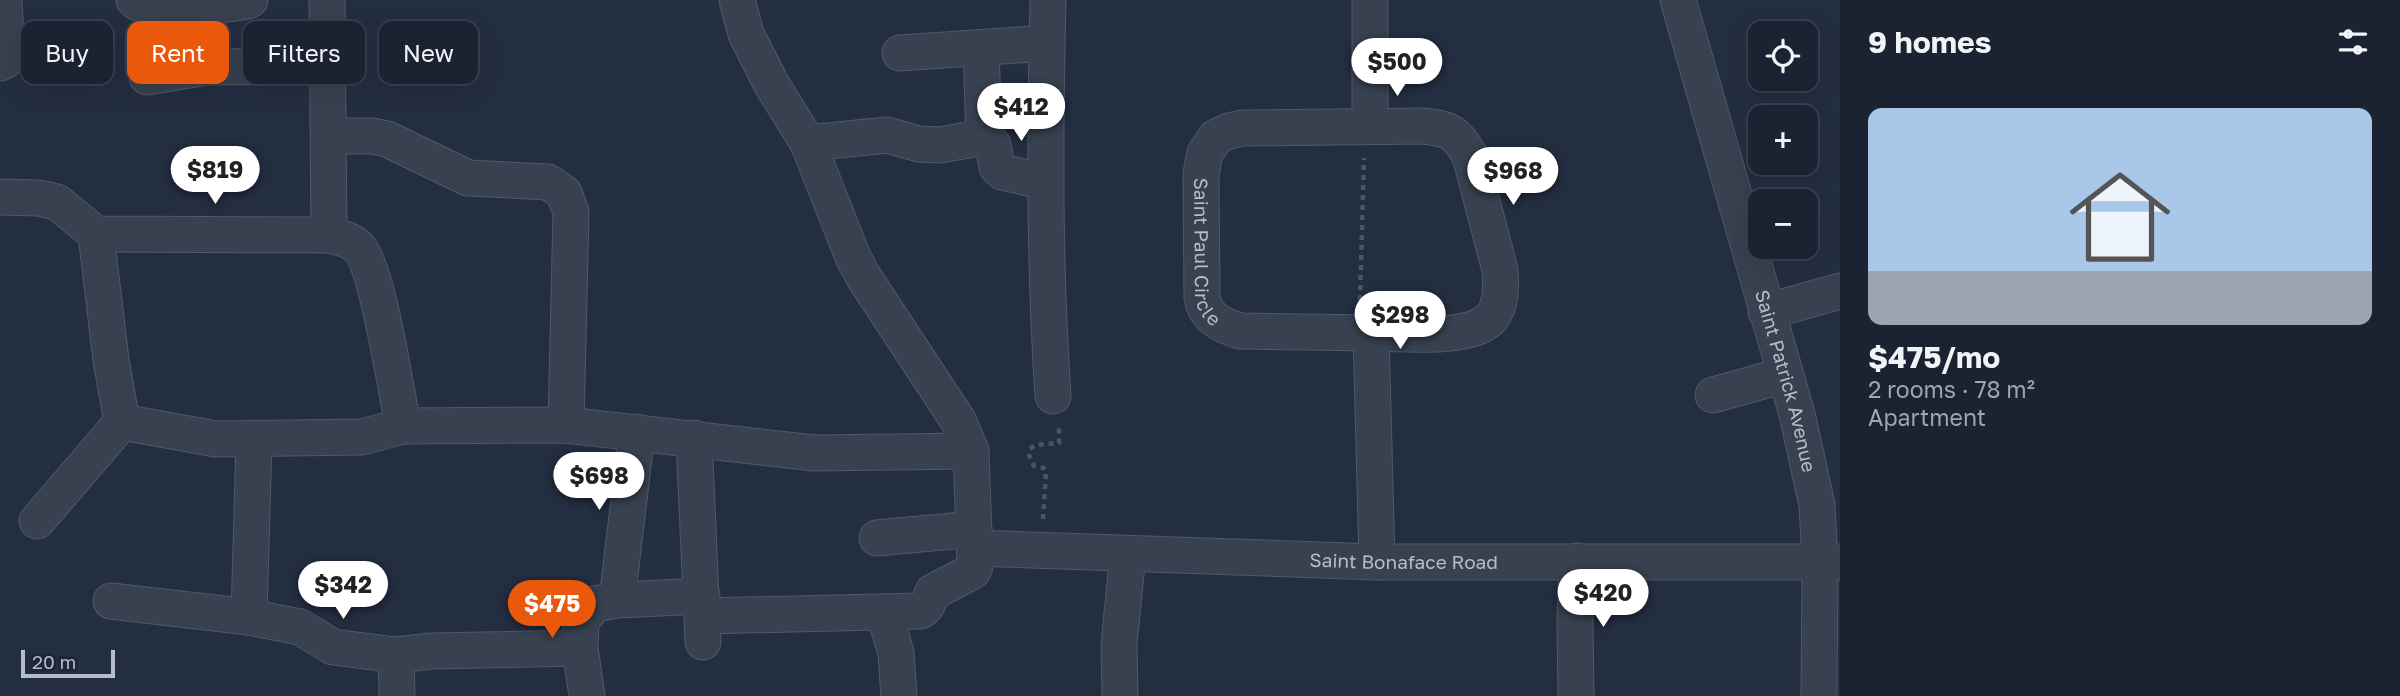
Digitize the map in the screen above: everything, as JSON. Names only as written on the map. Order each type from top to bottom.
[{"type":"street","points":[[134,0],[142,6],[198,6],[250,0]]},
{"type":"street","points":[[327,0],[327,21]]},
{"type":"street","points":[[587,696],[580,648],[581,621],[595,604],[617,600],[703,618],[924,609],[933,592],[972,571],[975,566],[971,451],[959,422],[853,257],[808,143],[772,85],[747,34],[737,0]]},
{"type":"street","points":[[1048,0],[1046,182],[1048,316],[1053,396]]},
{"type":"street","points":[[1370,0],[1370,126]]},
{"type":"street","name":"Saint Patrick Avenue","points":[[1678,0],[1797,414],[1830,562],[1819,696]]},
{"type":"street","points":[[198,6],[200,21]]},
{"type":"street","points":[[0,63],[5,61],[7,56],[3,14]]},
{"type":"street","points":[[900,53],[1047,43]]},
{"type":"street","points":[[981,48],[984,137],[993,145],[995,165],[1000,170],[1046,182]]},
{"type":"street","points":[[328,84],[329,235]]},
{"type":"street","name":"Saint Paul Circle","points":[[1370,126],[1438,128],[1451,131],[1461,139],[1470,156],[1500,270],[1502,287],[1499,302],[1491,318],[1481,326],[1464,331],[1371,333],[1240,331],[1224,326],[1210,316],[1204,308],[1200,230],[1201,174],[1205,153],[1216,138],[1242,128],[1370,126]]},
{"type":"street","points":[[808,143],[887,135],[919,144],[940,145],[984,137]]},
{"type":"street","points":[[329,136],[380,137],[468,178],[548,182],[564,193],[571,212],[566,425]]},
{"type":"street","points":[[0,197],[39,198],[57,202],[96,234],[329,235],[352,242],[365,256],[375,289],[403,426]]},
{"type":"street","points":[[96,234],[111,360],[122,422]]},
{"type":"street","points":[[1766,312],[1840,291]]},
{"type":"street","points":[[1371,333],[1377,562]]},
{"type":"street","points":[[1713,395],[1785,375]]},
{"type":"street","points":[[122,422],[216,439],[362,437],[403,426],[566,425],[814,453],[971,451]]},
{"type":"street","points":[[37,521],[122,422]]},
{"type":"street","points":[[617,600],[637,432]]},
{"type":"street","points":[[694,438],[703,618]]},
{"type":"street","points":[[249,617],[254,440]]},
{"type":"street","name":"Saint Bonaface Road","points":[[877,538],[974,538],[1041,551],[1377,562],[1830,562]]},
{"type":"street","points":[[1120,696],[1119,644],[1128,554]]},
{"type":"street","points":[[1576,696],[1577,561]]},
{"type":"street","points":[[111,601],[249,617],[300,627],[333,648],[396,655],[580,648]]},
{"type":"street","points":[[884,612],[896,653],[899,696]]},
{"type":"street","points":[[396,655],[397,696]]},
{"type":"path","points":[[1370,126],[1364,152],[1360,312],[1371,333]]},
{"type":"path","points":[[1041,551],[1046,472],[1044,468],[1034,466],[1030,449],[1035,445],[1059,443],[1061,435],[1053,396]]}]
